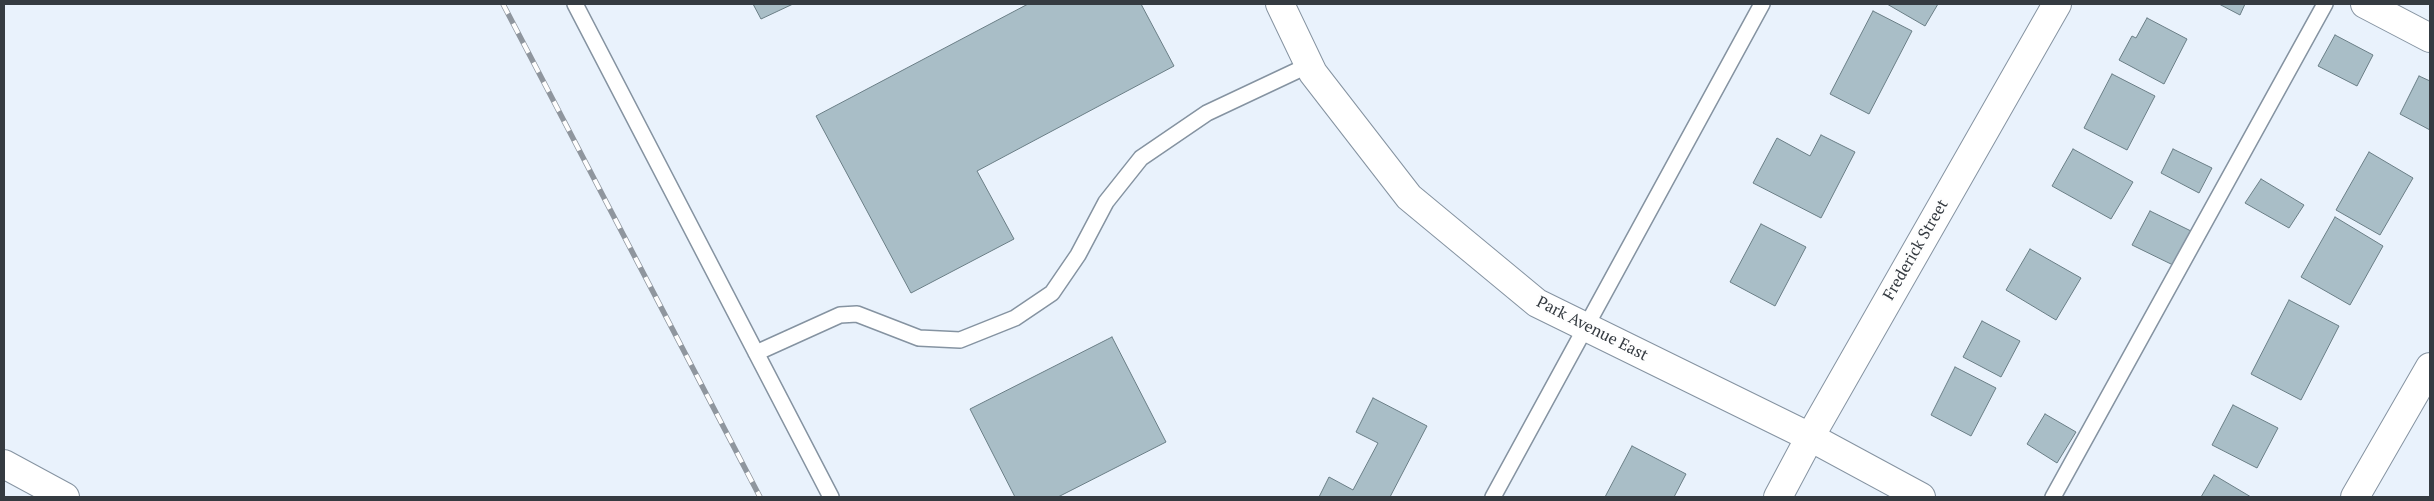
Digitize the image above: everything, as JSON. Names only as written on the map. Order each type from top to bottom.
[{"type":"street","name":"Park Avenue East","points":[[1280,4],[1309,65],[1409,197],[1537,303],[1810,437],[1921,497]]},
{"type":"street","name":"Frederick Street","points":[[1778,497],[1810,437],[2056,4]]},
{"type":"street","points":[[2365,4],[2430,38]]},
{"type":"street","points":[[2355,497],[2430,367]]},
{"type":"street","points":[[4,464],[65,497]]},
{"type":"lane","points":[[575,4],[832,497]]},
{"type":"lane","points":[[1493,497],[1762,4]]},
{"type":"lane","points":[[2053,497],[2325,4]]},
{"type":"lane","points":[[756,353],[840,315],[857,314],[919,338],[960,340],[1014,318],[1052,292],[1078,255],[1106,202],[1141,158],[1207,114],[1309,65]]},
{"type":"building","points":[[753,4],[793,4],[761,19]]},
{"type":"building","points":[[1028,4],[1141,4],[1174,66],[977,171],[1014,239],[911,293],[816,116]]},
{"type":"building","points":[[1887,4],[1938,4],[1925,26]]},
{"type":"building","points":[[2219,4],[2245,4],[2240,15]]},
{"type":"building","points":[[1873,11],[1912,31],[1869,114],[1830,94]]},
{"type":"building","points":[[2147,18],[2187,39],[2164,84],[2119,60],[2132,36],[2136,38]]},
{"type":"building","points":[[2335,35],[2373,55],[2357,86],[2318,66]]},
{"type":"building","points":[[2112,74],[2155,96],[2127,150],[2084,128]]},
{"type":"building","points":[[2419,76],[2430,81],[2430,130],[2400,114]]},
{"type":"building","points":[[1821,135],[1855,152],[1821,218],[1753,183],[1777,138],[1810,156]]},
{"type":"building","points":[[2073,149],[2133,182],[2111,219],[2052,186]]},
{"type":"building","points":[[2173,149],[2212,168],[2199,193],[2161,173]]},
{"type":"building","points":[[2369,152],[2413,178],[2380,235],[2336,210]]},
{"type":"building","points":[[2261,179],[2304,205],[2289,228],[2245,203]]},
{"type":"building","points":[[2150,211],[2191,231],[2173,265],[2132,245]]},
{"type":"building","points":[[2335,217],[2383,246],[2350,305],[2301,277]]},
{"type":"building","points":[[1761,224],[1806,247],[1775,306],[1730,282]]},
{"type":"building","points":[[2030,249],[2081,278],[2056,320],[2006,290]]},
{"type":"building","points":[[2289,300],[2339,326],[2301,400],[2251,374]]},
{"type":"building","points":[[1982,321],[2020,341],[2001,377],[1963,357]]},
{"type":"building","points":[[1112,337],[1166,442],[1058,497],[1015,497],[970,409]]},
{"type":"building","points":[[1955,367],[1996,388],[1971,436],[1931,415]]},
{"type":"building","points":[[1373,398],[1427,426],[1390,497],[1319,497],[1329,477],[1353,490],[1378,443],[1356,432]]},
{"type":"building","points":[[2233,405],[2278,428],[2257,468],[2212,445]]},
{"type":"building","points":[[2045,414],[2076,432],[2057,463],[2027,444]]},
{"type":"building","points":[[1632,446],[1686,474],[1674,497],[1605,497]]},
{"type":"building","points":[[2214,475],[2251,497],[2201,497]]},
{"type":"railway","points":[[503,4],[760,497]]}]
